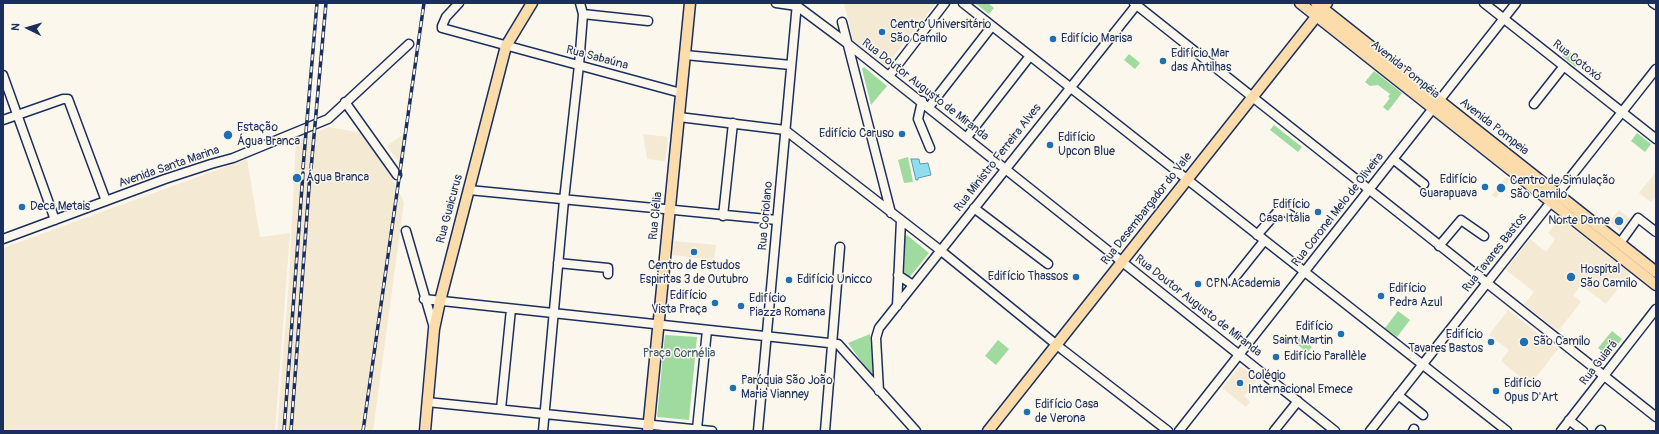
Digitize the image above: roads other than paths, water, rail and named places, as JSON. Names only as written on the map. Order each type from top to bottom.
[{"type":"main road","name":"Rua Guaicurus","points":[[425,431],[434,329],[440,301],[506,46],[532,3]]},
{"type":"main road","name":"Rua Clélia","points":[[649,428],[690,3]]},
{"type":"main road","name":"Avenida Pompéia","points":[[1300,3],[1321,8],[1433,109],[1550,202]]},
{"type":"main road","name":"Rua Desembargador do Vale","points":[[993,429],[1056,344],[1321,8]]},
{"type":"main road","name":"Avenida Pompeia","points":[[1321,8],[1656,272]]},
{"type":"main road","points":[[1550,202],[1656,285]]},
{"type":"street","name":"Rua Sabaúna","points":[[459,3],[446,17],[442,28],[681,94]]},
{"type":"street","points":[[543,431],[564,200],[579,65],[583,14],[580,3]]},
{"type":"street","name":"Rua Doutor Augusto de Miranda","points":[[776,3],[797,5],[848,44],[922,101],[1335,431]]},
{"type":"street","points":[[889,76],[945,3]]},
{"type":"street","points":[[963,3],[1257,236],[1507,431]]},
{"type":"street","name":"Rua Cotoxó","points":[[1484,3],[1656,139]]},
{"type":"street","name":"Rua Coronel Melo de Oliveira","points":[[1179,431],[1516,3]]},
{"type":"street","points":[[1136,4],[1656,417]]},
{"type":"street","name":"Rua Ministro Ferreira Alves","points":[[879,391],[876,338],[879,329],[1136,4]]},
{"type":"street","name":"Rua Coriolano","points":[[758,431],[768,336],[797,5]]},
{"type":"street","points":[[583,14],[648,21]]},
{"type":"street","points":[[842,22],[891,213]]},
{"type":"street","points":[[921,122],[992,26]]},
{"type":"street","name":"Avenida Santa Marina","points":[[3,239],[210,164],[234,158],[328,118],[409,44]]},
{"type":"street","points":[[853,63],[857,52]]},
{"type":"street","points":[[685,56],[791,66]]},
{"type":"street","points":[[967,137],[1030,56]]},
{"type":"street","points":[[1534,104],[1564,66]]},
{"type":"street","name":"Rua Tavares Bastos","points":[[1370,431],[1656,69]]},
{"type":"street","points":[[3,75],[54,220]]},
{"type":"street","points":[[3,120],[63,99],[69,101],[106,202]]},
{"type":"street","points":[[922,101],[918,115],[930,148]]},
{"type":"street","points":[[345,102],[397,175]]},
{"type":"street","points":[[679,117],[785,130],[940,250],[1056,344],[1168,431]]},
{"type":"street","points":[[723,216],[733,123]]},
{"type":"street","points":[[1393,159],[1424,184]]},
{"type":"street","points":[[877,202],[885,188]]},
{"type":"street","points":[[469,190],[723,216],[777,220]]},
{"type":"street","points":[[974,208],[1048,264]]},
{"type":"street","points":[[1257,236],[1280,209],[1292,216]]},
{"type":"street","points":[[1620,243],[1638,218],[1656,232]]},
{"type":"street","points":[[897,306],[901,220]]},
{"type":"street","points":[[1439,246],[1461,220],[1484,236]]},
{"type":"street","points":[[406,231],[424,299],[434,329]]},
{"type":"street","points":[[1232,281],[1264,241]]},
{"type":"street","points":[[825,431],[840,247]]},
{"type":"street","points":[[558,262],[608,268],[608,274]]},
{"type":"street","points":[[898,275],[913,285]]},
{"type":"street","points":[[424,299],[838,344],[916,431]]},
{"type":"street","points":[[501,410],[511,308]]},
{"type":"street","name":"Rua Guiará","points":[[1561,431],[1656,309]]},
{"type":"street","points":[[697,429],[707,330]]},
{"type":"street","points":[[1398,395],[1423,415]]},
{"type":"street","points":[[1274,431],[1298,401]]},
{"type":"street","points":[[427,402],[544,414],[649,428],[697,429],[712,431]]},
{"type":"street","points":[[826,416],[830,431]]},
{"type":"street","points":[[1569,420],[1584,431]]},
{"type":"water","points":[[911,159],[919,159],[920,164],[928,163],[931,175],[918,178],[918,180],[916,180]]},
{"type":"railway","points":[[303,168],[317,3]]},
{"type":"railway","points":[[311,169],[326,3]]},
{"type":"railway","points":[[363,431],[424,3]]},
{"type":"railway","points":[[284,431],[303,173]]},
{"type":"railway","points":[[291,431],[310,174]]},
{"type":"place","name":"Centro Universitário São Camilo","points":[[882,32]]},
{"type":"place","name":"Edifício Marisa","points":[[1053,39]]},
{"type":"place","name":"Edifício Mar das Antilhas","points":[[1163,61]]},
{"type":"place","name":"Edifício Caruso","points":[[902,134]]},
{"type":"place","name":"Estação Água Branca","points":[[228,135]]},
{"type":"place","name":"Edifício Upcon Blue","points":[[1050,145]]},
{"type":"place","name":"Água Branca","points":[[297,178]]},
{"type":"place","name":"Edifício Guarapuava","points":[[1485,187]]},
{"type":"place","name":"Centro de Simulação São Camilo","points":[[1501,188]]},
{"type":"place","name":"Deca Metais","points":[[22,207]]},
{"type":"place","name":"Edifício Casa Itália","points":[[1318,212]]},
{"type":"place","name":"Norte Dame","points":[[1619,221]]},
{"type":"place","name":"Centro de Estudos Espiritas 3 de Outubro","points":[[694,252]]},
{"type":"place","name":"Edifício Thassos","points":[[1076,277]]},
{"type":"place","name":"Hospital São Camilo","points":[[1571,277]]},
{"type":"place","name":"Edifício Unicco","points":[[789,280]]},
{"type":"place","name":"CPN Academia","points":[[1198,284]]},
{"type":"place","name":"Edifício Pedra Azul","points":[[1381,296]]},
{"type":"place","name":"Edifício Vista Praça","points":[[715,303]]},
{"type":"place","name":"Edifício Piazza Romana","points":[[741,306]]},
{"type":"place","name":"Edifício Saint Martin","points":[[1341,334]]},
{"type":"place","name":"Edifício Tavares Bastos","points":[[1491,342]]},
{"type":"place","name":"São Camilo","points":[[1524,342]]},
{"type":"place","name":"Edifício Parallèle","points":[[1276,357]]},
{"type":"place","name":"Colégio Internacional Emece","points":[[1240,383]]},
{"type":"place","name":"Paróquia São João Maria Vianney","points":[[733,388]]},
{"type":"place","name":"Edifício Opus D'Art","points":[[1496,391]]},
{"type":"place","name":"Edifício Casa de Verona","points":[[1027,412]]},
{"type":"park label","name":"Praça Cornélia","points":[[679,354]]}]
